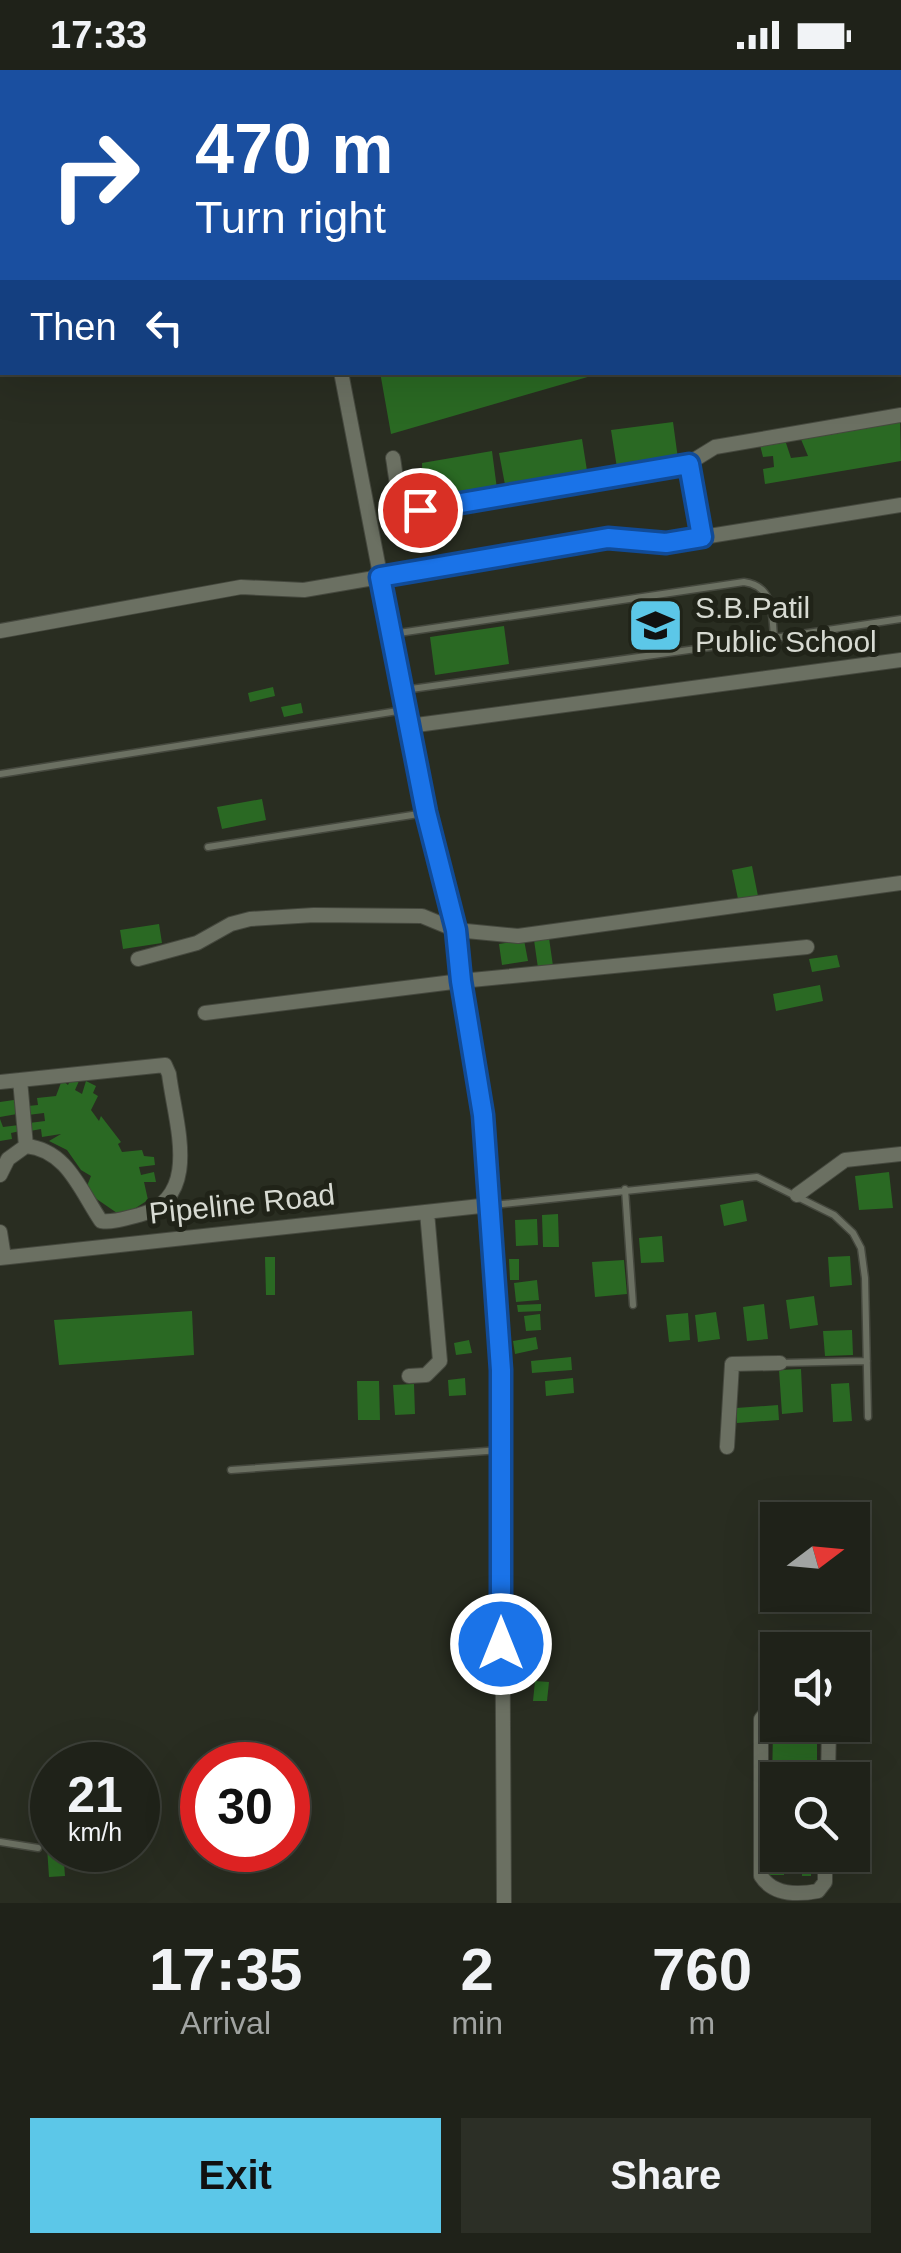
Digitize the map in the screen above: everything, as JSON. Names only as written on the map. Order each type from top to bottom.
[{"type":"street","points":[[342,375],[426,812],[456,930],[483,1115],[499,1314],[504,1903]]},
{"type":"street","points":[[393,458],[401,500],[408,508],[420,510],[689,464],[715,447],[901,416]]},
{"type":"street","points":[[689,464],[702,537]]},
{"type":"street","points":[[0,630],[242,587],[304,590],[608,538],[666,543],[901,505]]},
{"type":"street","points":[[409,726],[901,660]]},
{"type":"street","points":[[138,959],[197,944],[231,924],[250,919],[422,916],[456,930],[518,936],[901,882]]},
{"type":"street","points":[[205,1013],[461,981],[807,947]]},
{"type":"street","points":[[0,1082],[165,1065],[180,1181],[155,1210],[109,1222],[100,1221],[60,1157],[45,1148],[26,1146],[8,1159],[0,1175]]},
{"type":"street","points":[[20,1080],[26,1146]]},
{"type":"street","points":[[797,1195],[845,1160],[901,1154]]},
{"type":"street","name":"Pipeline Road","points":[[2,1258],[490,1205]]},
{"type":"street","points":[[409,1376],[426,1375],[440,1361],[427,1212]]},
{"type":"street","points":[[0,1232],[2,1258]]},
{"type":"street","points":[[728,1447],[732,1364],[780,1364]]},
{"type":"street","points":[[761,1742],[760,1868],[765,1883],[778,1898],[812,1893],[822,1888],[824,1872]]},
{"type":"lane","points":[[391,634],[744,582],[756,583],[765,590],[774,638]]},
{"type":"lane","points":[[402,691],[901,619]]},
{"type":"lane","points":[[0,774],[406,710]]},
{"type":"lane","points":[[208,848],[426,812]]},
{"type":"lane","points":[[490,1205],[757,1177],[834,1215],[853,1232],[861,1248],[868,1417]]},
{"type":"lane","points":[[625,1189],[634,1305]]},
{"type":"lane","points":[[780,1364],[867,1361]]},
{"type":"lane","points":[[231,1470],[502,1450]]},
{"type":"lane","points":[[0,1842],[30,1847]]},
{"type":"building","points":[[381,375],[595,375],[391,434]]},
{"type":"building","points":[[900,419],[901,461],[765,484],[763,469],[774,467],[773,456],[763,457],[760,445],[785,440],[791,458],[808,456],[800,437],[873,427]]},
{"type":"building","points":[[673,422],[678,459],[617,468],[611,430]]},
{"type":"building","points":[[582,439],[588,477],[506,490],[499,453]]},
{"type":"building","points":[[492,451],[497,489],[423,503],[422,463]]},
{"type":"building","points":[[504,626],[509,664],[435,675],[430,637]]},
{"type":"building","points":[[273,687],[275,696],[250,702],[248,693]]},
{"type":"building","points":[[301,703],[303,713],[284,717],[281,707]]},
{"type":"building","points":[[262,799],[266,820],[222,829],[217,807]]},
{"type":"building","points":[[752,866],[758,896],[738,899],[732,870]]},
{"type":"building","points":[[159,924],[162,943],[123,949],[120,930]]},
{"type":"building","points":[[549,938],[553,966],[538,968],[534,940]]},
{"type":"building","points":[[524,940],[528,961],[502,965],[499,944]]},
{"type":"building","points":[[837,955],[840,967],[812,972],[809,959]]},
{"type":"building","points":[[820,985],[823,1001],[776,1011],[773,994]]},
{"type":"building","points":[[71,1078],[79,1081],[75,1090],[82,1094],[86,1081],[96,1086],[93,1093],[98,1096],[91,1110],[99,1121],[101,1116],[121,1142],[118,1144],[122,1152],[142,1150],[144,1156],[154,1157],[155,1165],[139,1167],[141,1175],[154,1172],[156,1182],[144,1182],[148,1200],[128,1213],[117,1213],[85,1191],[91,1176],[81,1170],[67,1150],[49,1141],[61,1134],[42,1137],[41,1129],[30,1131],[29,1123],[45,1121],[44,1113],[28,1115],[28,1106],[38,1105],[37,1098],[56,1096],[62,1080],[68,1085]]},
{"type":"building","points":[[14,1100],[17,1114],[0,1117],[0,1102]]},
{"type":"building","points":[[0,1119],[3,1127],[19,1125],[20,1131],[11,1133],[12,1139],[0,1141]]},
{"type":"building","points":[[889,1172],[893,1208],[859,1210],[855,1176]]},
{"type":"building","points":[[743,1200],[747,1221],[724,1226],[720,1205]]},
{"type":"building","points":[[558,1214],[559,1247],[543,1247],[542,1215]]},
{"type":"building","points":[[537,1219],[538,1245],[516,1246],[515,1220]]},
{"type":"building","points":[[662,1236],[664,1262],[641,1263],[639,1238]]},
{"type":"building","points":[[850,1256],[852,1285],[830,1287],[828,1257]]},
{"type":"building","points":[[265,1257],[275,1257],[275,1295],[266,1295]]},
{"type":"building","points":[[509,1259],[519,1259],[519,1280],[510,1280]]},
{"type":"building","points":[[624,1260],[627,1294],[595,1297],[592,1262]]},
{"type":"building","points":[[537,1280],[539,1300],[516,1302],[514,1283]]},
{"type":"building","points":[[814,1296],[818,1325],[790,1329],[786,1300]]},
{"type":"building","points":[[541,1304],[541,1311],[518,1312],[517,1305]]},
{"type":"building","points":[[764,1304],[768,1339],[747,1341],[743,1307]]},
{"type":"building","points":[[192,1311],[194,1355],[59,1365],[54,1320]]},
{"type":"building","points":[[716,1312],[720,1339],[698,1342],[695,1315]]},
{"type":"building","points":[[688,1313],[690,1340],[669,1342],[666,1315]]},
{"type":"building","points":[[540,1314],[541,1330],[526,1331],[524,1316]]},
{"type":"building","points":[[852,1330],[853,1355],[825,1356],[823,1331]]},
{"type":"building","points":[[536,1337],[538,1349],[515,1354],[513,1341]]},
{"type":"building","points":[[469,1340],[472,1353],[456,1355],[454,1343]]},
{"type":"building","points":[[571,1357],[572,1370],[532,1373],[531,1361]]},
{"type":"building","points":[[801,1369],[803,1412],[782,1414],[779,1370]]},
{"type":"building","points":[[465,1378],[466,1395],[449,1396],[448,1380]]},
{"type":"building","points":[[573,1378],[574,1393],[546,1396],[545,1381]]},
{"type":"building","points":[[357,1381],[379,1381],[380,1420],[358,1420]]},
{"type":"building","points":[[849,1383],[852,1421],[833,1422],[831,1384]]},
{"type":"building","points":[[414,1384],[415,1414],[395,1415],[393,1385]]},
{"type":"building","points":[[778,1405],[779,1420],[737,1423],[736,1408]]},
{"type":"building","points":[[535,1681],[549,1682],[547,1701],[533,1701]]},
{"type":"building","points":[[773,1742],[817,1742],[817,1762],[772,1762]]},
{"type":"building","points":[[49,1872],[65,1872],[65,1876],[49,1877]]},
{"type":"place","name":"S.B.Patil Public School","points":[[656,625]]},
{"type":"route","points":[[420,510],[689,464],[702,537],[666,543],[608,538],[380,577],[426,812],[456,930],[483,1115],[501,1370],[501,1644]]}]
